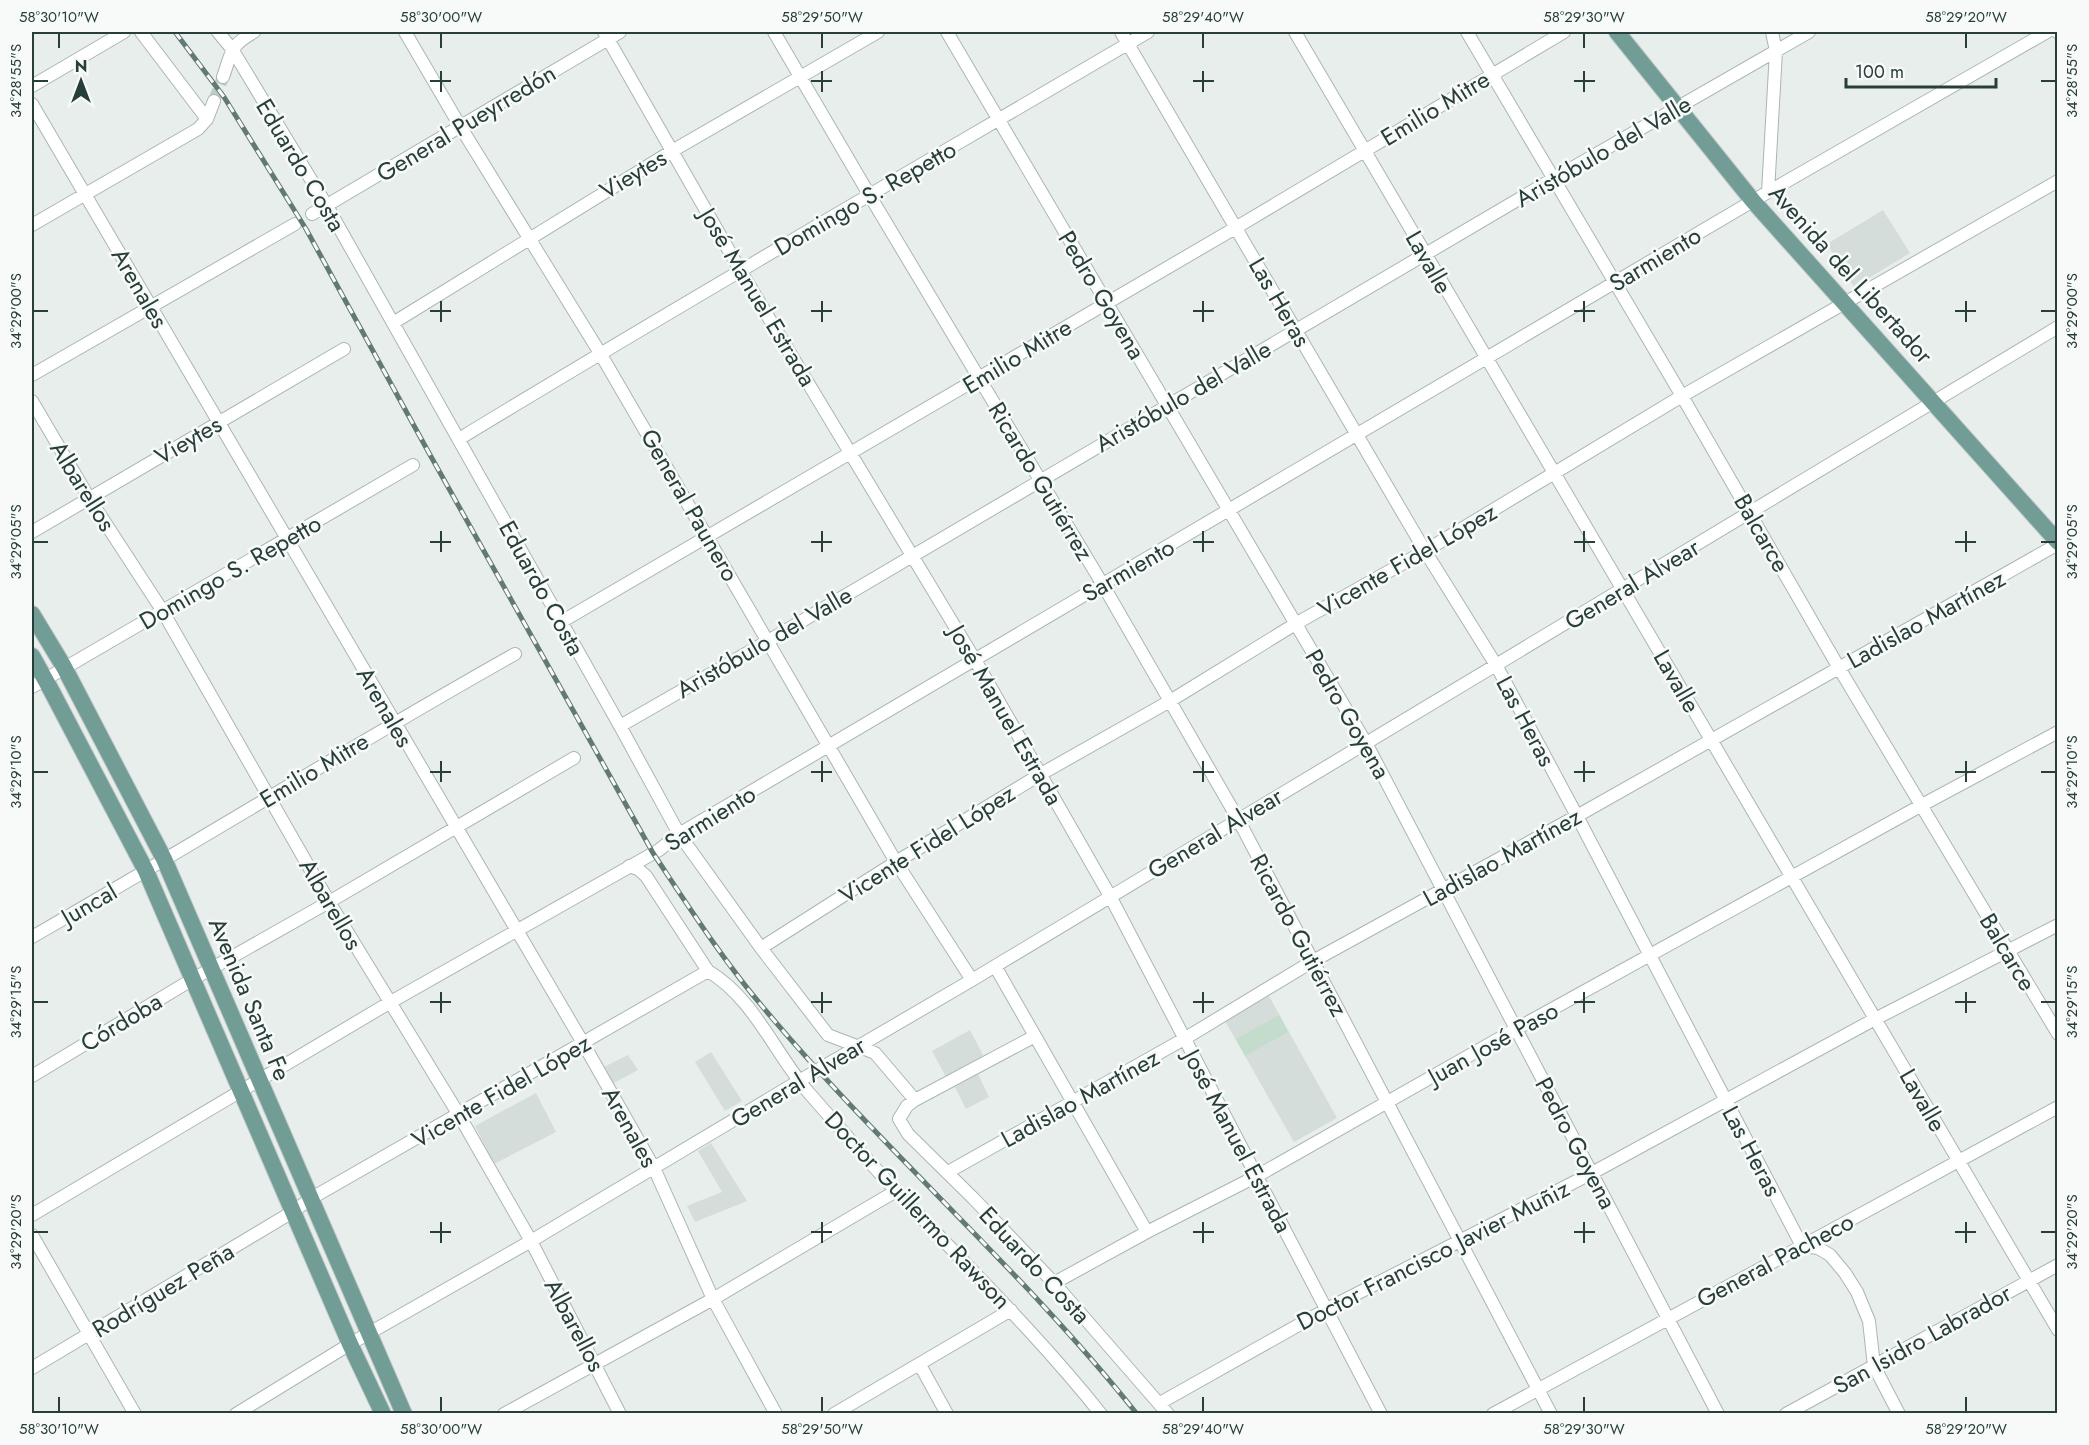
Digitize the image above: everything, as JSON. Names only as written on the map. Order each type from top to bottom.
[{"type":"main road","name":"Avenida del Libertador","points":[[1617,32],[1753,201],[2058,543]]},
{"type":"main road","name":"Avenida Santa Fe","points":[[32,614],[64,667],[164,860],[404,1413]]},
{"type":"main road","name":"Avenida Santa Fe","points":[[32,656],[38,683],[146,871],[350,1344],[383,1413]]},
{"type":"street","points":[[32,86],[124,32]]},
{"type":"street","points":[[141,32],[207,119]]},
{"type":"street","name":"Eduardo Costa","points":[[218,32],[231,49],[327,206],[679,834],[761,948],[828,1035],[875,1053],[915,1100],[907,1106],[899,1119],[908,1134],[948,1172],[1054,1283],[1164,1408]]},
{"type":"street","points":[[223,77],[231,49],[238,41],[254,32]]},
{"type":"street","name":"General Paunero","points":[[405,32],[709,537],[827,747],[896,862],[972,980]]},
{"type":"street","name":"General Pueyrredón","points":[[312,214],[460,126],[606,35],[620,32]]},
{"type":"street","name":"Ricardo Gutiérrez","points":[[774,32],[1238,819],[1551,1413]]},
{"type":"street","name":"Vieytes","points":[[393,323],[672,151],[878,32]]},
{"type":"street","name":"Pedro Goyena","points":[[947,32],[1366,743],[1718,1413]]},
{"type":"street","name":"Las Heras","points":[[1121,32],[1425,551],[1496,665],[1802,1246]]},
{"type":"street","name":"Domingo S. Repetto","points":[[459,439],[740,270],[1148,32]]},
{"type":"street","name":"Lavalle","points":[[1295,32],[2058,1330]]},
{"type":"street","name":"Balcarce","points":[[1467,32],[1751,513],[1839,668],[2058,1034]]},
{"type":"street","name":"Emilio Mitre","points":[[561,622],[1237,227],[1564,32]]},
{"type":"street","points":[[1768,192],[1776,51],[1772,32]]},
{"type":"street","name":"Aristóbulo del Valle","points":[[620,726],[913,556],[1553,178],[1809,32]]},
{"type":"street","name":"Sarmiento","points":[[32,1215],[239,1090],[659,849],[679,834],[1768,192],[2048,32]]},
{"type":"street","name":"José Manuel Estrada","points":[[606,35],[740,270],[975,660],[1110,896],[1381,1413]]},
{"type":"street","points":[[32,225],[198,129],[207,119],[214,101]]},
{"type":"street","name":"Arenales","points":[[32,104],[584,1043],[654,1168],[713,1299],[776,1413]]},
{"type":"street","name":"Vicente Fidel López","points":[[761,948],[1041,774],[1170,701],[1297,623],[1425,551],[1682,396],[2058,181]]},
{"type":"street","points":[[32,375],[295,224]]},
{"type":"street","name":"General Alvear","points":[[236,1413],[972,980],[2058,327]]},
{"type":"street","name":"Vieytes","points":[[32,532],[344,349]]},
{"type":"street","name":"Albarellos","points":[[32,401],[89,498],[162,610],[329,902],[459,1115],[531,1241],[620,1413]]},
{"type":"street","name":"Domingo S. Repetto","points":[[38,683],[413,465]]},
{"type":"street","name":"Ladislao Martínez","points":[[948,1172],[1184,1039],[1312,961],[1577,816],[2058,543]]},
{"type":"street","name":"Emilio Mitre","points":[[146,871],[394,722],[516,654]]},
{"type":"street","name":"Juan José Paso","points":[[1054,1283],[1257,1176],[1516,1029],[2058,732]]},
{"type":"street","points":[[211,969],[574,758]]},
{"type":"street","name":"Doctor Guillermo Rawson","points":[[629,866],[638,869],[651,882],[708,971],[724,980],[745,1004],[798,1081],[896,1191],[1066,1370],[1101,1413]]},
{"type":"street","name":"Juncal","points":[[32,937],[146,871]]},
{"type":"street","name":"Doctor Francisco Javier Muñiz","points":[[1164,1408],[1327,1309],[1592,1173],[1875,1019],[2058,925]]},
{"type":"street","points":[[995,966],[1147,1232]]},
{"type":"street","name":"Córdoba","points":[[32,1076],[211,969]]},
{"type":"street","name":"Vicente Fidel López","points":[[294,1211],[310,1199],[708,971]]},
{"type":"street","points":[[915,1100],[1035,1036]]},
{"type":"street","name":"General Pacheco","points":[[1493,1413],[2058,1107]]},
{"type":"street","points":[[504,1413],[596,1365],[713,1299],[896,1191]]},
{"type":"street","name":"Rodríguez Peña","points":[[32,1368],[294,1211]]},
{"type":"street","points":[[32,1235],[135,1413]]},
{"type":"street","points":[[1802,1246],[1822,1250],[1830,1255],[1845,1273],[1869,1321],[1874,1366],[1899,1413]]},
{"type":"street","name":"San Isidro Labrador","points":[[1786,1413],[2058,1264]]},
{"type":"street","points":[[834,1413],[1011,1310]]},
{"type":"street","points":[[920,1365],[946,1413]]},
{"type":"shaded area","points":[[1883,210],[1910,253],[1854,287],[1827,244]]},
{"type":"shaded area","points":[[1269,996],[1337,1118],[1294,1142],[1225,1021]]},
{"type":"shaded area","points":[[970,1030],[984,1057],[946,1077],[932,1051]]},
{"type":"shaded area","points":[[711,1052],[742,1101],[725,1111],[695,1062]]},
{"type":"shaded area","points":[[628,1055],[638,1070],[610,1085],[600,1069]]},
{"type":"shaded area","points":[[978,1074],[989,1097],[966,1109],[955,1087]]},
{"type":"shaded area","points":[[536,1093],[556,1132],[494,1164],[475,1126]]},
{"type":"shaded area","points":[[711,1143],[747,1201],[695,1222],[687,1206],[722,1192],[698,1151]]},
{"type":"green space","points":[[1279,1015],[1288,1032],[1245,1056],[1236,1039]]},
{"type":"tunnel","points":[[214,101],[223,77]]},
{"type":"railway","points":[[175,32],[224,97],[306,229],[653,853],[707,934],[751,993],[812,1063],[1048,1310],[1137,1414]]}]
